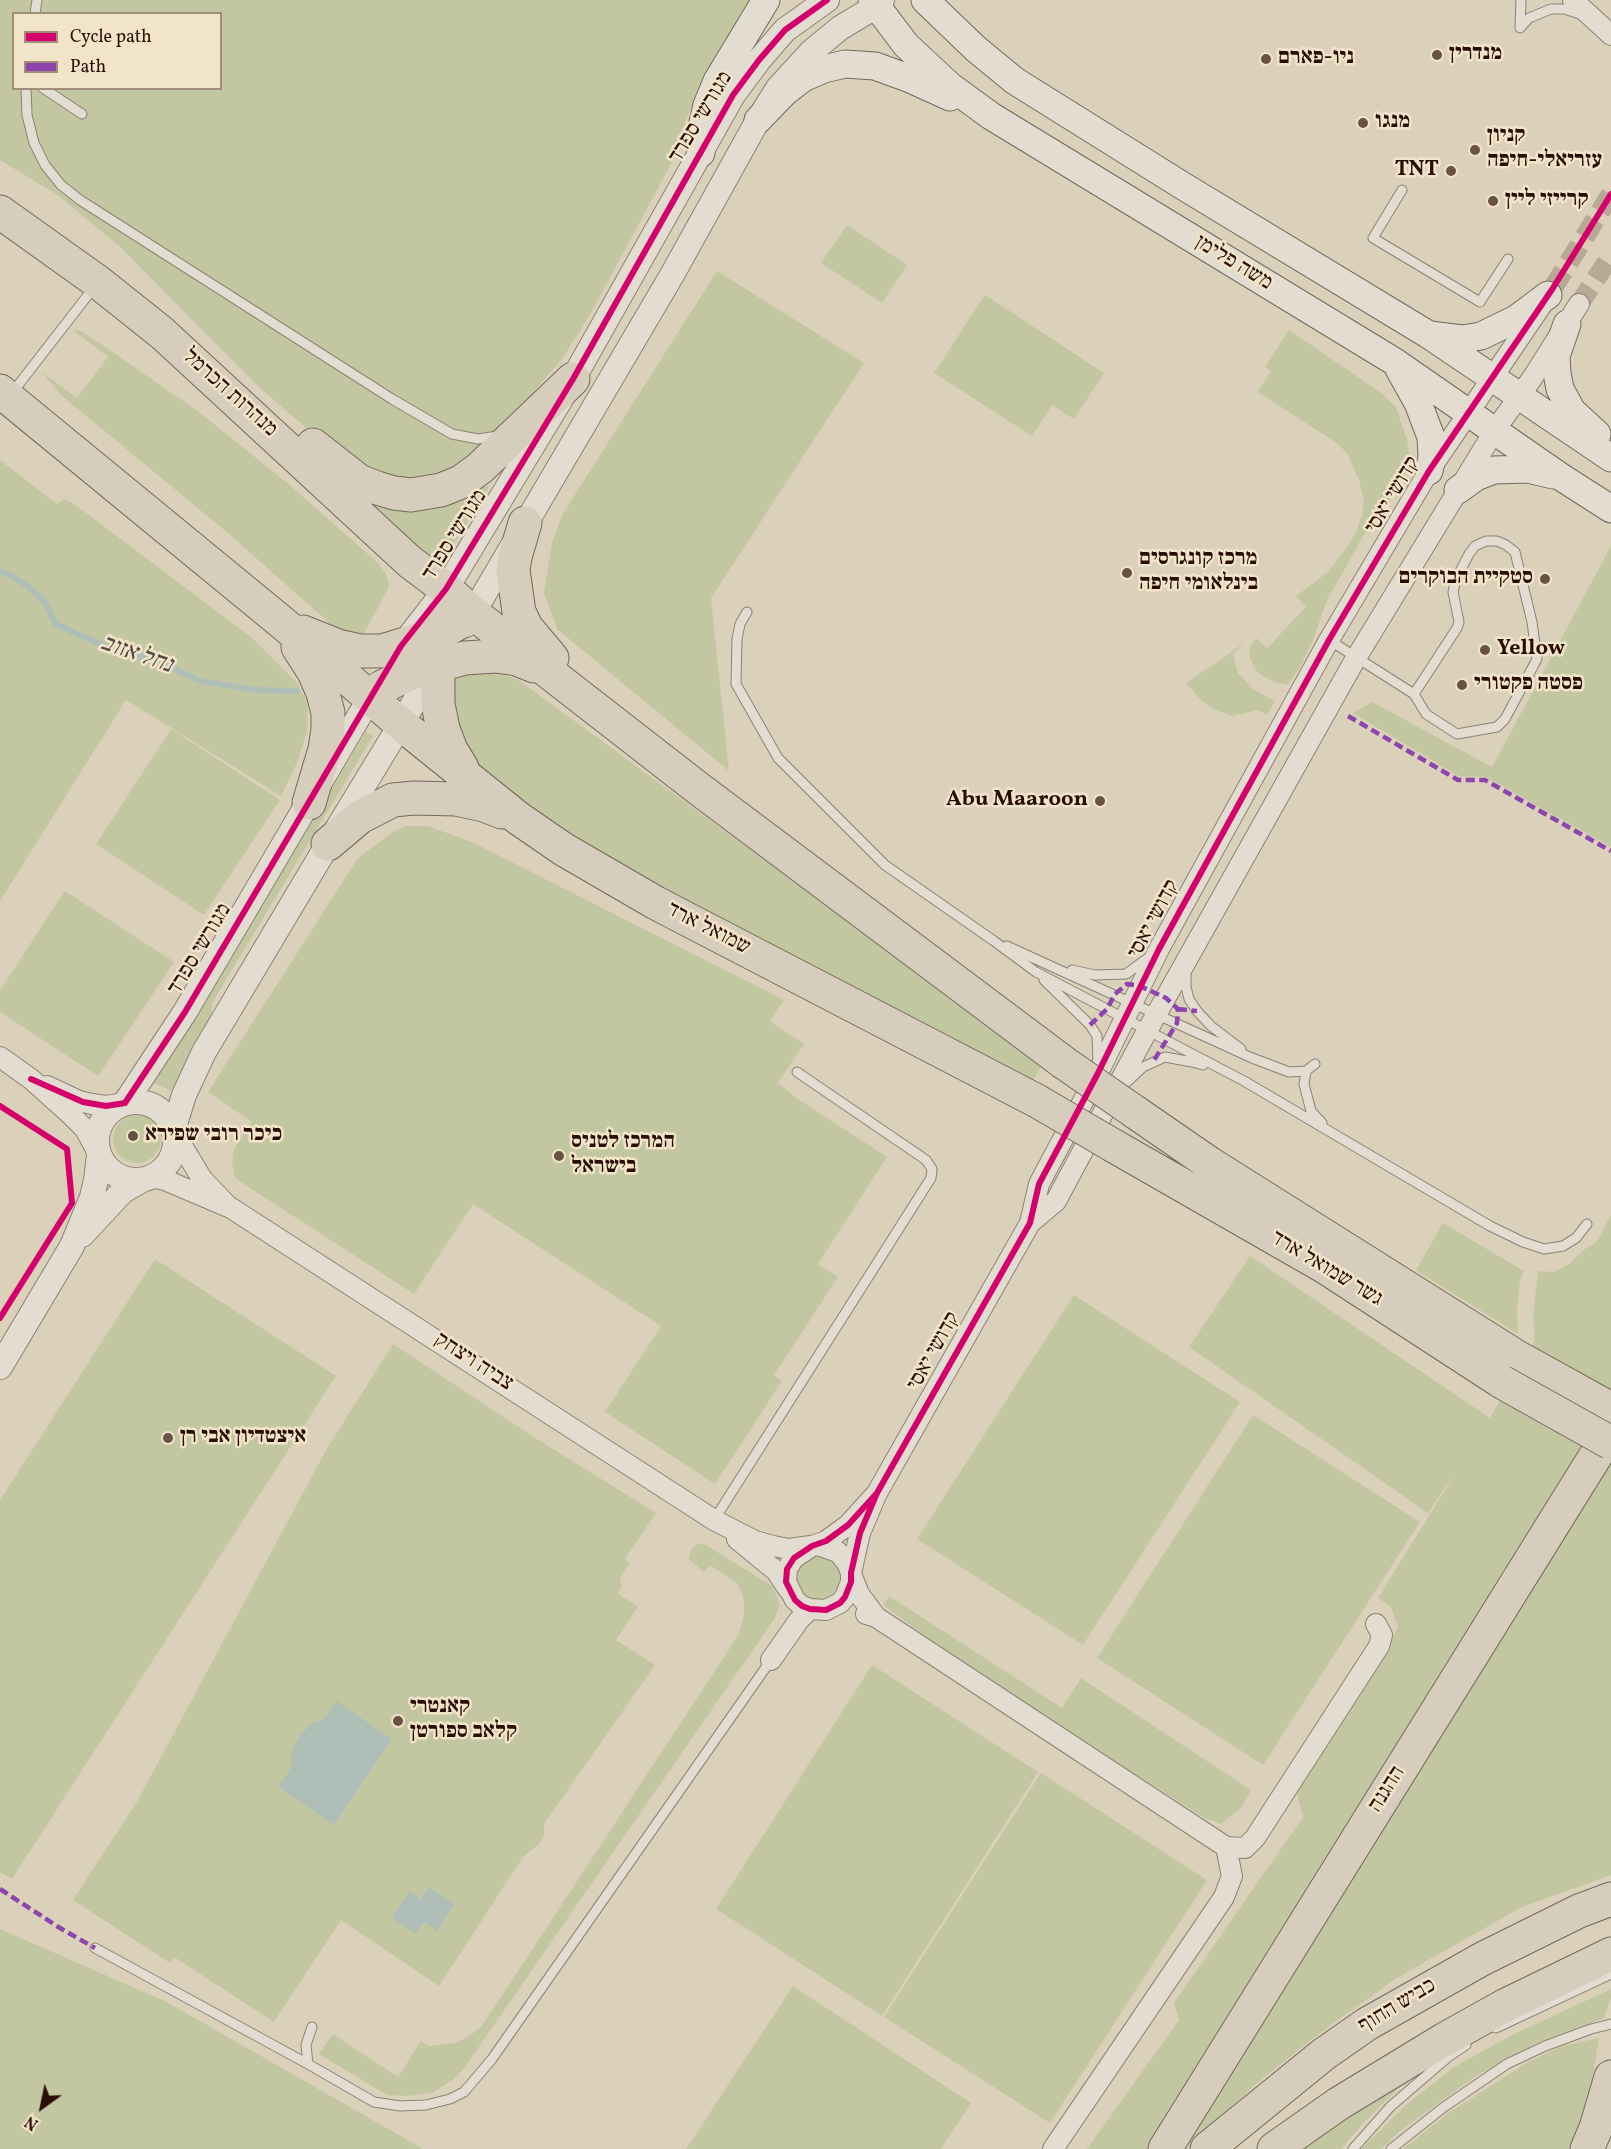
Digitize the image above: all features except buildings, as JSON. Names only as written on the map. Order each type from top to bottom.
[{"type":"highway","name":"מנהרות הכרמל","points":[[0,212],[98,282],[162,333],[410,562],[474,614]]},
{"type":"highway","points":[[220,385],[285,422],[359,481],[394,493],[411,495],[430,493],[461,482],[480,468],[573,379]]},
{"type":"highway","points":[[4,394],[285,625],[370,698],[440,648],[474,614],[621,727]]},
{"type":"highway","points":[[525,523],[513,570],[519,612],[526,627],[574,681],[621,727]]},
{"type":"highway","points":[[446,589],[440,648],[438,704],[443,729],[451,750],[465,774]]},
{"type":"highway","points":[[285,625],[338,646],[360,651],[382,651],[401,646],[440,648],[472,657],[496,656],[517,659],[548,671]]},
{"type":"highway","points":[[285,625],[314,672],[328,713],[325,749],[309,803]]},
{"type":"highway","name":"שמואל ארד","points":[[370,698],[518,818],[563,849],[656,903],[1037,1101]]},
{"type":"highway","name":"גשר שמואל ארד","points":[[621,727],[699,789],[1064,1062],[1510,1370],[1611,1443]]},
{"type":"highway","points":[[328,844],[360,817],[393,800],[456,799],[484,805],[518,818]]},
{"type":"highway","name":"גשר שמואל ארד","points":[[1037,1101],[1325,1267],[1510,1370],[1611,1409]]},
{"type":"highway","name":"ההגנה","points":[[1165,2149],[1611,1431]]},
{"type":"highway","name":"כביש החוף","points":[[1207,2149],[1324,2054],[1367,2024],[1482,1959],[1579,1911],[1611,1899]]},
{"type":"highway","points":[[1274,2149],[1338,2103],[1444,2038],[1611,1954]]},
{"type":"highway","points":[[1587,2149],[1596,2128],[1611,2077]]},
{"type":"main road","points":[[701,153],[702,127],[707,105],[717,81],[766,0]]},
{"type":"main road","name":"משה פלימן","points":[[925,0],[976,50],[1015,81],[1429,335],[1611,458]]},
{"type":"main road","name":"משה פלימן","points":[[876,2],[906,45],[950,86],[991,116],[1395,362],[1611,509]]},
{"type":"main road","points":[[758,120],[785,92],[803,78],[844,64],[875,66],[908,78],[991,116]]},
{"type":"main road","points":[[1429,335],[1462,339],[1481,336],[1516,319],[1551,291]]},
{"type":"main road","points":[[1573,314],[1556,356],[1560,389],[1572,411],[1611,447]]},
{"type":"main road","points":[[1395,362],[1419,403],[1431,437],[1432,457],[1429,471]]},
{"type":"main road","points":[[1458,490],[1476,477],[1494,470],[1528,469],[1561,477]]},
{"type":"street","name":"מגורשי ספרד","points":[[125,1103],[185,1012],[401,646],[446,589],[573,379],[733,95],[785,30],[827,0]]},
{"type":"street","points":[[1573,0],[1604,18]]},
{"type":"street","points":[[1588,0],[1604,18],[1611,35]]},
{"type":"street","points":[[474,614],[778,88],[812,52],[876,2]]},
{"type":"street","name":"קדושי יאסי","points":[[851,1573],[860,1533],[877,1492],[1030,1223],[1039,1184],[1097,1075],[1159,949],[1329,640],[1429,471],[1551,291]]},
{"type":"street","name":"קדושי יאסי","points":[[1030,1223],[1056,1201],[1124,1105],[1152,1022],[1356,658],[1495,430],[1573,314]]},
{"type":"street","points":[[72,1246],[123,1191],[166,1166],[173,1154],[174,1130],[184,1095],[204,1052],[401,724],[440,648]]},
{"type":"street","points":[[0,1058],[31,1079],[85,1129],[105,1166],[114,1174],[126,1178],[147,1178]]},
{"type":"street","points":[[31,1079],[83,1102],[106,1106],[146,1103],[157,1108],[174,1130]]},
{"type":"street","points":[[0,1367],[72,1246],[92,1197],[99,1155],[97,1136],[103,1118],[125,1103]]},
{"type":"street","name":"צביה ויצחק","points":[[174,1130],[202,1179],[231,1208]]},
{"type":"street","name":"צביה ויצחק","points":[[147,1178],[165,1180],[231,1208],[714,1520],[755,1541],[773,1546],[789,1549],[812,1546]]},
{"type":"street","name":"קדושי יאסי","points":[[812,1546],[826,1541],[848,1525],[877,1492]]},
{"type":"street","name":"צביה ויצחק","points":[[714,1520],[776,1571],[789,1591]]},
{"type":"street","points":[[876,1617],[859,1594],[847,1563],[838,1552],[829,1547],[812,1546],[794,1558],[787,1569],[786,1582],[795,1600],[818,1610],[860,1612],[876,1617],[1226,1847],[1245,1848],[1255,1838],[1379,1646],[1382,1635],[1376,1624]]},
{"type":"street","points":[[771,1660],[799,1620],[818,1610],[840,1603],[845,1598],[851,1582],[851,1573]]},
{"type":"street","points":[[1053,2149],[1224,1897],[1232,1876],[1226,1847]]},
{"type":"lane","points":[[1521,0],[1520,28],[1529,18],[1551,9],[1604,18]]},
{"type":"lane","points":[[26,90],[27,115],[34,143],[45,165],[61,185],[80,200],[392,399],[452,434],[478,439],[518,431]]},
{"type":"lane","points":[[47,90],[82,114]]},
{"type":"lane","points":[[1402,190],[1373,238],[1480,302],[1508,259]]},
{"type":"lane","points":[[4,394],[98,282]]},
{"type":"lane","points":[[1329,640],[1414,694],[1426,714],[1457,734],[1497,727],[1505,719],[1537,658],[1532,622],[1515,552],[1506,545],[1497,541],[1486,541],[1475,546],[1469,554],[1456,579],[1453,591],[1459,622],[1457,628],[1414,694]]},
{"type":"lane","points":[[747,612],[740,624],[737,639],[736,684],[778,758],[885,865],[1036,972],[1090,1025],[1097,1036],[1097,1075]]},
{"type":"lane","points":[[994,941],[1041,960],[1095,975],[1126,974],[1140,966],[1159,949]]},
{"type":"lane","points":[[1041,960],[1152,1022],[1244,1081],[1490,1226],[1523,1242],[1544,1249],[1563,1246],[1576,1238],[1587,1224]]},
{"type":"lane","points":[[1185,963],[1189,999],[1197,1011],[1211,1026],[1252,1058]]},
{"type":"lane","points":[[1036,972],[1152,1022],[1289,1072],[1306,1071],[1314,1064]]},
{"type":"lane","points":[[1124,1105],[1143,1067],[1165,1057],[1192,1062],[1244,1081]]},
{"type":"lane","points":[[1306,1071],[1304,1084],[1311,1111],[1330,1131]]},
{"type":"lane","points":[[714,1520],[931,1178],[932,1168],[926,1160],[797,1072]]},
{"type":"lane","points":[[95,1948],[374,2102],[400,2106],[426,2105],[450,2099],[464,2092],[492,2059],[771,1660]]},
{"type":"lane","points":[[1483,2035],[1611,1974]]},
{"type":"lane","points":[[1391,2149],[1444,2107],[1507,2064],[1545,2046],[1611,2024]]},
{"type":"lane","points":[[308,2064],[306,2045],[312,2027]]},
{"type":"lane","points":[[1353,2149],[1391,2106],[1448,2057],[1474,2040]]},
{"type":"green space","points":[[0,0],[752,0],[702,83],[686,119],[678,151],[591,313],[562,359],[476,459],[422,486],[348,464],[261,389],[118,245],[59,196],[0,160]]},
{"type":"green space","points":[[847,225],[907,265],[882,303],[821,263]]},
{"type":"green space","points":[[717,271],[864,363],[711,598],[729,771],[557,629],[544,593],[552,543],[562,515]]},
{"type":"green space","points":[[985,295],[1104,373],[1074,419],[1052,405],[1032,436],[934,373]]},
{"type":"green space","points":[[73,330],[81,331],[101,344],[199,412],[292,487],[378,563],[386,574],[389,587],[363,635],[344,633],[335,628],[229,534],[61,395],[42,372],[77,398],[108,357]]},
{"type":"green space","points":[[1289,330],[1380,392],[1396,407],[1407,440],[1411,464],[1393,495],[1377,512],[1327,600],[1313,640],[1299,669],[1287,685],[1274,682],[1254,668],[1249,655],[1250,647],[1256,638],[1267,648],[1306,607],[1296,596],[1328,572],[1348,546],[1362,515],[1364,500],[1359,480],[1347,453],[1335,442],[1258,392],[1271,371],[1265,367]]},
{"type":"green space","points":[[0,460],[57,504],[64,499],[73,503],[251,637],[298,684],[308,704],[307,732],[296,765],[281,796],[126,700],[0,901]]},
{"type":"green space","points":[[330,471],[353,488],[476,480],[489,487],[440,566]]},
{"type":"green space","points":[[1611,546],[1611,847],[1486,777],[1459,776],[1353,713],[1372,702],[1492,767]]},
{"type":"green space","points":[[1246,642],[1233,654],[1238,673],[1253,689],[1275,701],[1267,715],[1258,710],[1232,716],[1215,710],[1202,701],[1186,683]]},
{"type":"green space","points":[[494,670],[520,681],[1043,1064],[1029,1087],[633,876],[485,778],[457,728],[451,672]]},
{"type":"green space","points":[[171,729],[280,800],[204,915],[96,844]]},
{"type":"green space","points":[[366,732],[373,736],[212,1003],[212,1016],[171,1091],[149,1081],[196,1014]]},
{"type":"green space","name":"המרכז לטניס בישראל","points":[[406,826],[428,826],[474,843],[784,1000],[770,1021],[804,1044],[778,1083],[798,1099],[887,1157],[818,1264],[838,1277],[774,1375],[782,1381],[715,1484],[605,1412],[661,1326],[473,1204],[414,1294],[236,1179],[234,1175],[232,1162],[234,1149],[252,1122],[208,1092],[358,858],[394,831]]},
{"type":"green space","points":[[65,891],[174,962],[98,1076],[0,1012],[0,990]]},
{"type":"green space","points":[[137,1115],[154,1122],[161,1139],[154,1156],[137,1163],[120,1156],[113,1139],[120,1122]]},
{"type":"green space","points":[[1611,1215],[1611,1419],[1188,2091],[1147,2149],[1087,2149],[1179,2020],[1174,2003],[1303,1817],[1295,1786],[1398,1627],[1391,1607],[1378,1598],[1458,1469],[1428,1513],[1189,1347],[1250,1256],[1490,1418],[1535,1340],[1533,1316],[1538,1271],[1554,1272],[1569,1264],[1585,1249],[1596,1243]]},
{"type":"green space","points":[[1443,1223],[1524,1271],[1520,1280],[1517,1308],[1518,1334],[1416,1270]]},
{"type":"green space","name":"איצטדיון אבי רן","points":[[155,1259],[336,1376],[12,1879],[0,1872],[0,1500]]},
{"type":"green space","points":[[1074,1295],[1240,1402],[1083,1645],[917,1539]]},
{"type":"green space","name":"קאנטרי קלאב ספורטן","points":[[393,1344],[537,1439],[656,1513],[625,1559],[630,1563],[620,1578],[622,1586],[618,1594],[638,1606],[616,1640],[655,1665],[544,1824],[544,1835],[539,1844],[523,1857],[439,1986],[341,1920],[274,2022],[174,1957],[170,1963],[73,1900],[138,1800],[326,1450]]},
{"type":"green space","points":[[1253,1415],[1420,1522],[1263,1765],[1097,1658]]},
{"type":"green space","points":[[1611,1458],[1611,1875],[1522,1907],[1395,1979],[1324,2030],[1256,2084],[1185,2149],[1181,2149]]},
{"type":"green space","points":[[698,1543],[706,1545],[772,1586],[780,1604],[775,1618],[465,2067],[454,2079],[432,2093],[408,2096],[387,2095],[319,2054],[333,2034],[398,2077],[421,2041],[429,2046],[455,2043],[468,2037],[482,2026],[739,1634],[744,1614],[744,1600],[738,1584],[710,1565],[704,1572],[688,1559],[693,1547]]},
{"type":"green space","points":[[819,1555],[835,1562],[842,1578],[835,1594],[819,1601],[803,1594],[796,1578],[803,1562]]},
{"type":"green space","points":[[889,1596],[1062,1708],[1081,1678],[1251,1790],[1241,1808],[1221,1824],[1204,1818],[949,1654],[883,1605]]},
{"type":"green space","points":[[872,1665],[1038,1772],[882,2016],[716,1909]]},
{"type":"green space","points":[[1041,1773],[1207,1880],[1050,2123],[884,2017]]},
{"type":"green space","points":[[0,1929],[167,2002],[423,2149],[0,2149]]},
{"type":"green space","points":[[793,1986],[971,2103],[941,2149],[686,2149]]},
{"type":"green space","points":[[1611,1989],[1611,1997],[1604,2018],[1537,2043],[1476,2076],[1401,2130],[1381,2149],[1361,2149],[1407,2104],[1454,2067],[1512,2035]]},
{"type":"green space","points":[[1599,2038],[1591,2087],[1572,2149],[1403,2149],[1447,2114],[1528,2062],[1562,2046]]},
{"type":"green space","points":[[1438,2050],[1365,2121],[1341,2149],[1304,2149],[1334,2122]]},
{"type":"shaded area","points":[[336,1701],[392,1739],[334,1825],[278,1787],[291,1768],[291,1753],[300,1735],[314,1722],[323,1720]]},
{"type":"shaded area","points":[[429,1887],[455,1904],[437,1931],[424,1922],[416,1934],[392,1918],[409,1891],[421,1899]]},
{"type":"waterway","name":"נחל אזוב","points":[[0,571],[26,585],[44,601],[56,624],[110,649],[154,659],[200,681],[256,690],[297,691]]},
{"type":"tunnel","points":[[1553,288],[1611,194]]},
{"type":"tunnel","points":[[1579,304],[1611,256]]},
{"type":"marked path","points":[[1348,716],[1458,780],[1485,780],[1611,851]]},
{"type":"marked path","points":[[1090,1025],[1107,1009],[1115,994],[1127,984],[1140,986],[1166,998],[1178,1009],[1177,1023],[1153,1062]]},
{"type":"marked path","points":[[1178,1009],[1197,1011]]},
{"type":"marked path","points":[[0,1889],[95,1948]]},
{"type":"cycle path","points":[[31,1079],[83,1102],[106,1106],[125,1103],[185,1012],[401,646],[446,589],[573,379],[733,95],[785,30],[827,0]]},
{"type":"cycle path","points":[[877,1493],[848,1525],[826,1541],[812,1546],[794,1558],[787,1569],[786,1582],[795,1600],[802,1606],[826,1610],[840,1603],[845,1597],[851,1582],[860,1533],[877,1493],[1030,1223],[1039,1184],[1097,1075],[1159,949],[1329,640],[1429,471],[1553,288],[1611,194]]},
{"type":"cycle path","points":[[0,1106],[67,1149],[72,1203],[0,1318]]},
{"type":"place","name":"מנדרין","points":[[1437,55]]},
{"type":"place","name":"ניו-פארם","points":[[1266,59]]},
{"type":"place","name":"מנגו","points":[[1363,123]]},
{"type":"place","name":"קניון עזריאלי-חיפה","points":[[1475,150]]},
{"type":"place","name":"TNT","points":[[1451,171]]},
{"type":"place","name":"קרייזי ליין","points":[[1493,201]]},
{"type":"place","name":"מרכז קונגרסים בינלאומי חיפה","points":[[1127,573]]},
{"type":"place","name":"סטקיית הבוקרים","points":[[1545,579]]},
{"type":"place","name":"Yellow","points":[[1485,650]]},
{"type":"place","name":"פסטה פקטורי","points":[[1462,685]]},
{"type":"place","name":"Abu Maaroon","points":[[1100,801]]},
{"type":"place","name":"כיכר רובי שפירא","points":[[133,1136]]},
{"type":"place","name":"המרכז לטניס בישראל","points":[[559,1156]]},
{"type":"place","name":"איצטדיון אבי רן","points":[[168,1438]]},
{"type":"place","name":"קאנטרי קלאב ספורטן","points":[[398,1721]]}]
